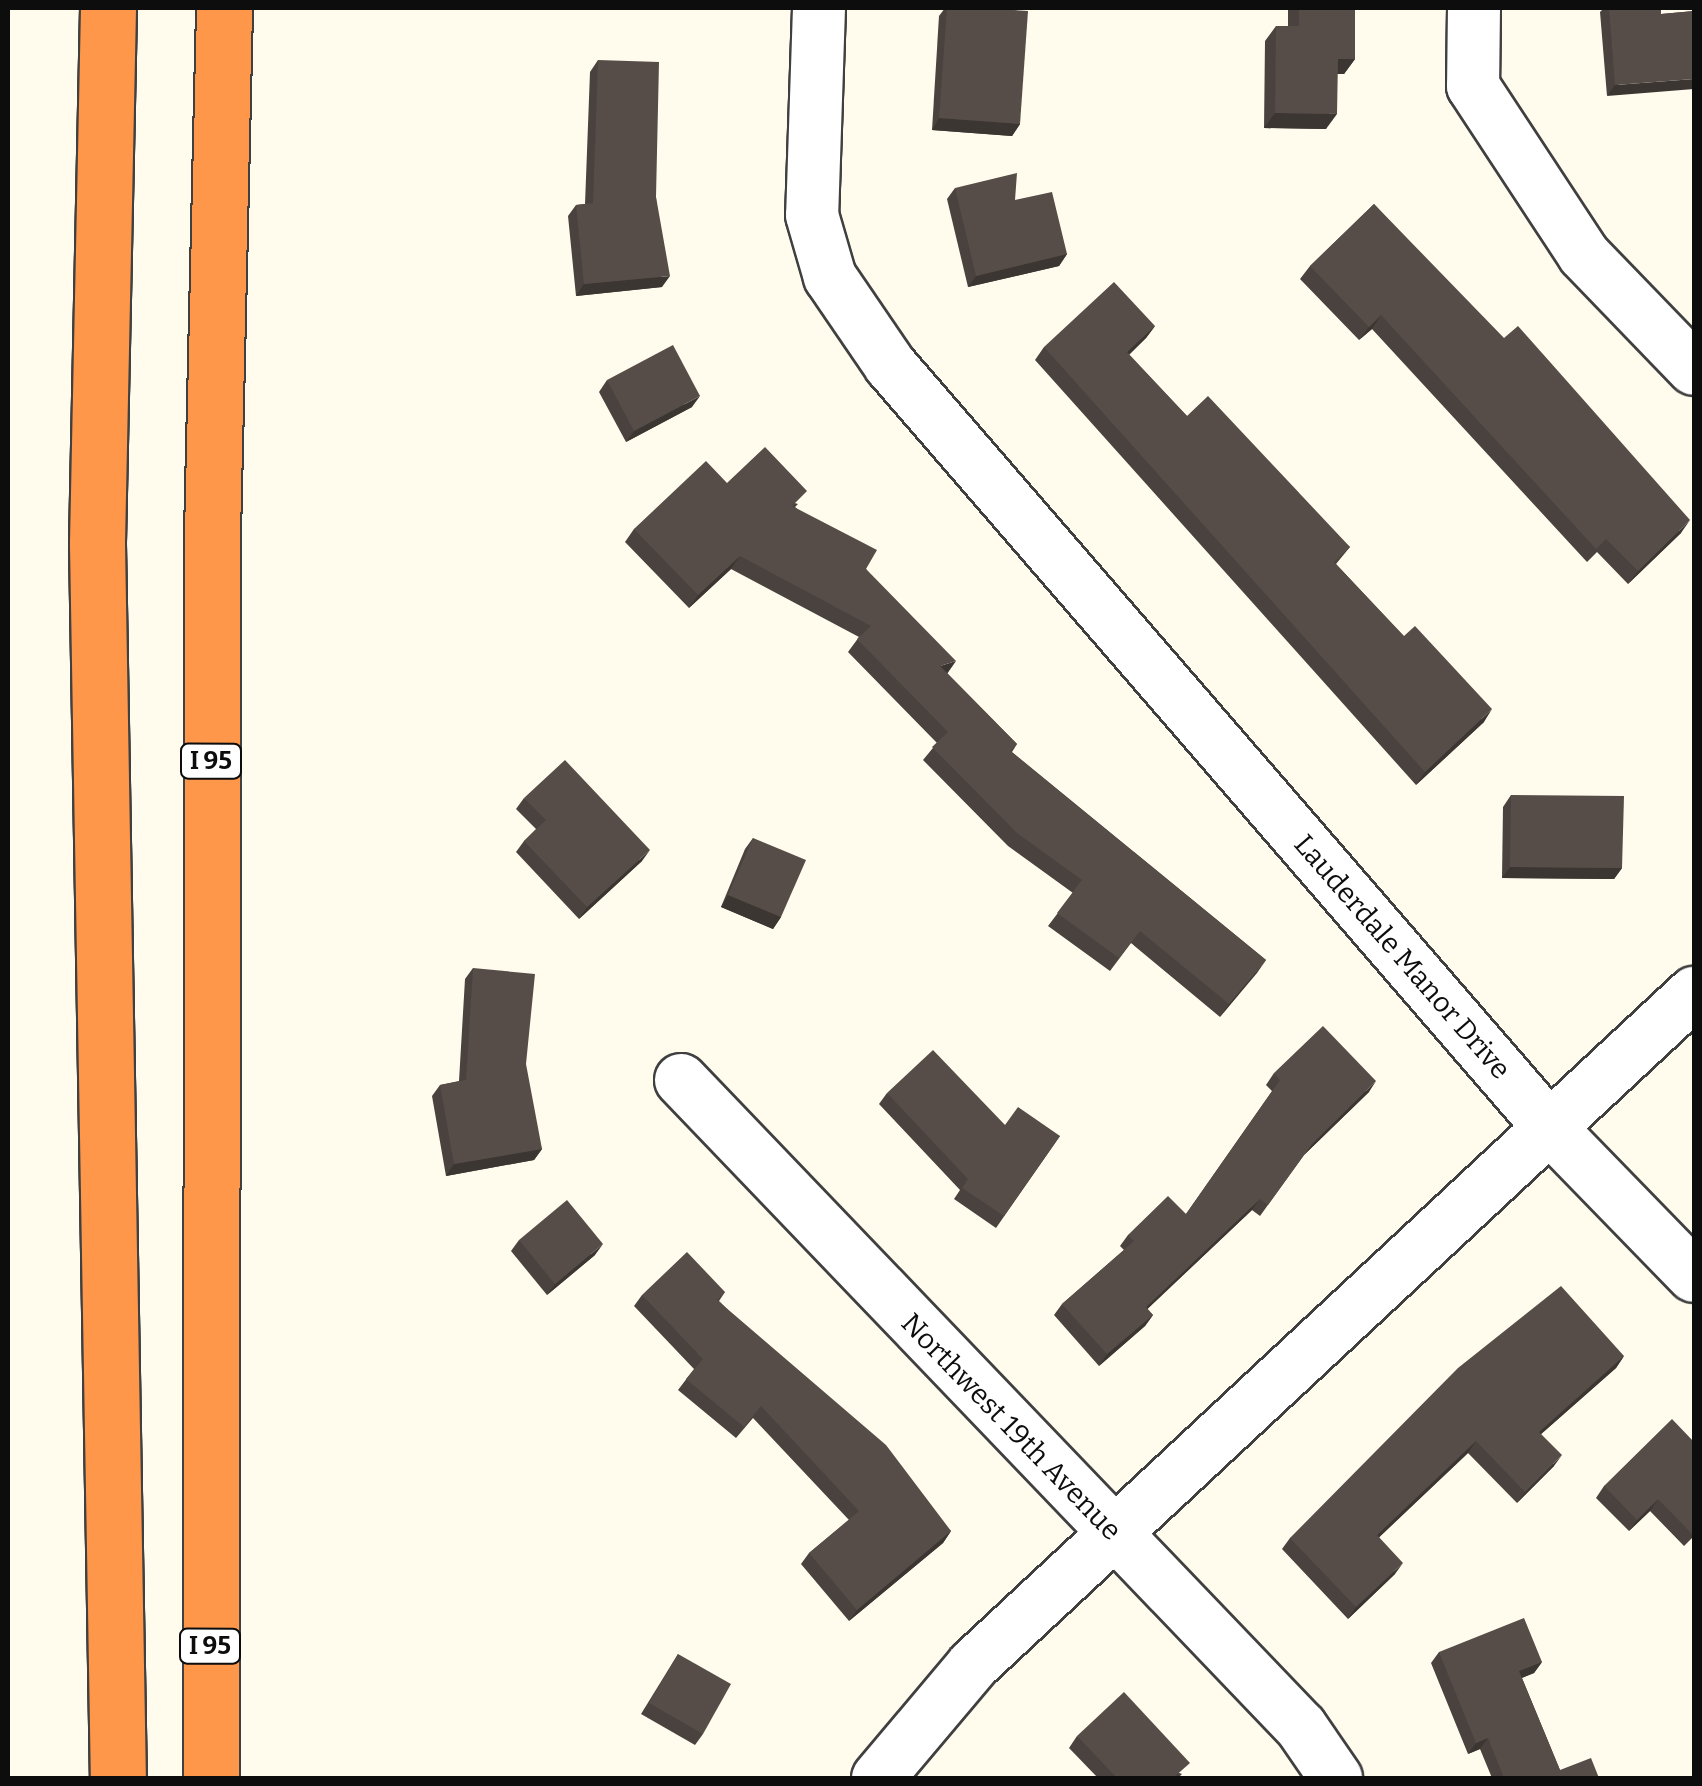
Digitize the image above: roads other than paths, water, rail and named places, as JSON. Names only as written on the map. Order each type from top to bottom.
[{"type":"highway","points":[[108,8],[97,526],[118,1778]]},
{"type":"highway","name":"I 95","points":[[211,1778],[208,1514],[224,8]]},
{"type":"highway","points":[[208,1514],[244,1778]]},
{"type":"street","name":"Lauderdale Manor Drive","points":[[819,8],[812,215],[830,277],[890,365],[1550,1128],[1694,1276]]},
{"type":"street","points":[[1474,8],[1474,86],[1584,255],[1694,369]]},
{"type":"street","points":[[878,1778],[973,1665],[1694,994]]},
{"type":"street","name":"Northwest 19th Avenue","points":[[681,1080],[1301,1727],[1336,1778]]}]
